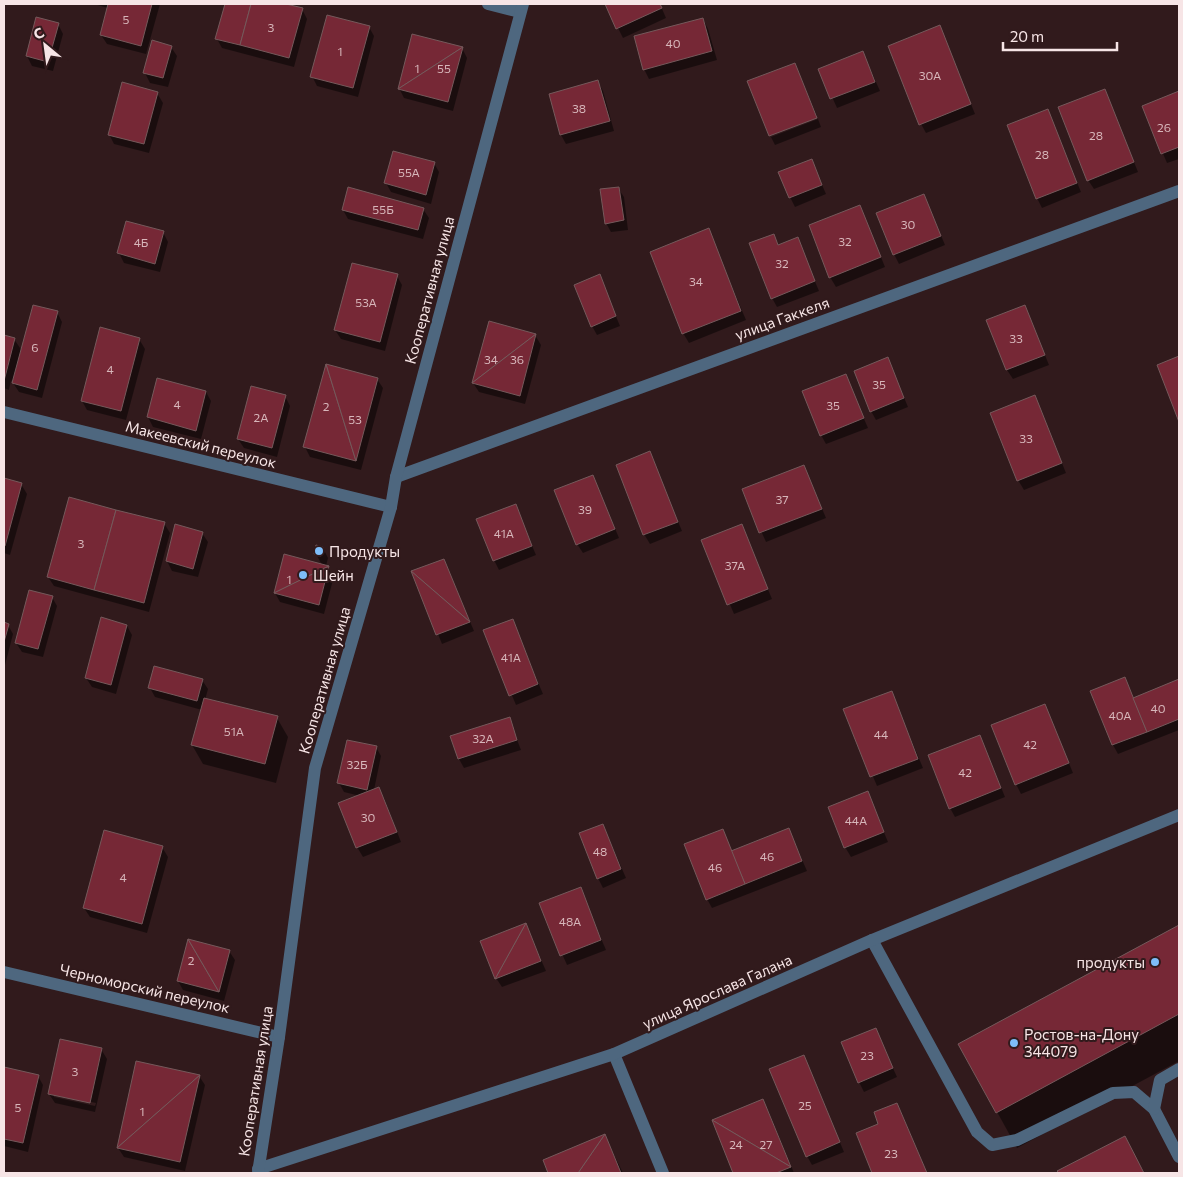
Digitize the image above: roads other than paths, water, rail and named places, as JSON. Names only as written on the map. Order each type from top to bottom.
[{"type":"street","points":[[488,4],[521,8]]},
{"type":"street","name":"Кооперативная улица","points":[[258,1171],[279,1037],[315,768],[391,507],[396,477],[521,8]]},
{"type":"street","name":"улица Гаккеля","points":[[396,477],[1179,191]]},
{"type":"street","name":"Макеевский переулок","points":[[4,412],[391,507]]},
{"type":"street","name":"улица Ярослава Галана","points":[[258,1171],[614,1054],[872,940],[1179,815]]},
{"type":"street","points":[[872,940],[977,1132],[992,1145],[1017,1140],[1113,1093],[1134,1092],[1154,1109],[1179,1157]]},
{"type":"street","name":"Черноморский переулок","points":[[4,972],[279,1037]]},
{"type":"street","points":[[614,1054],[663,1173]]},
{"type":"street","points":[[1154,1109],[1160,1080],[1179,1069]]},
{"type":"place","name":"Продукты","points":[[319,551]]},
{"type":"place","name":"Шейн","points":[[303,575]]},
{"type":"place","name":"продукты","points":[[1155,962]]},
{"type":"place","name":"Ростов-на-Дону 344079","points":[[1014,1043]]}]
